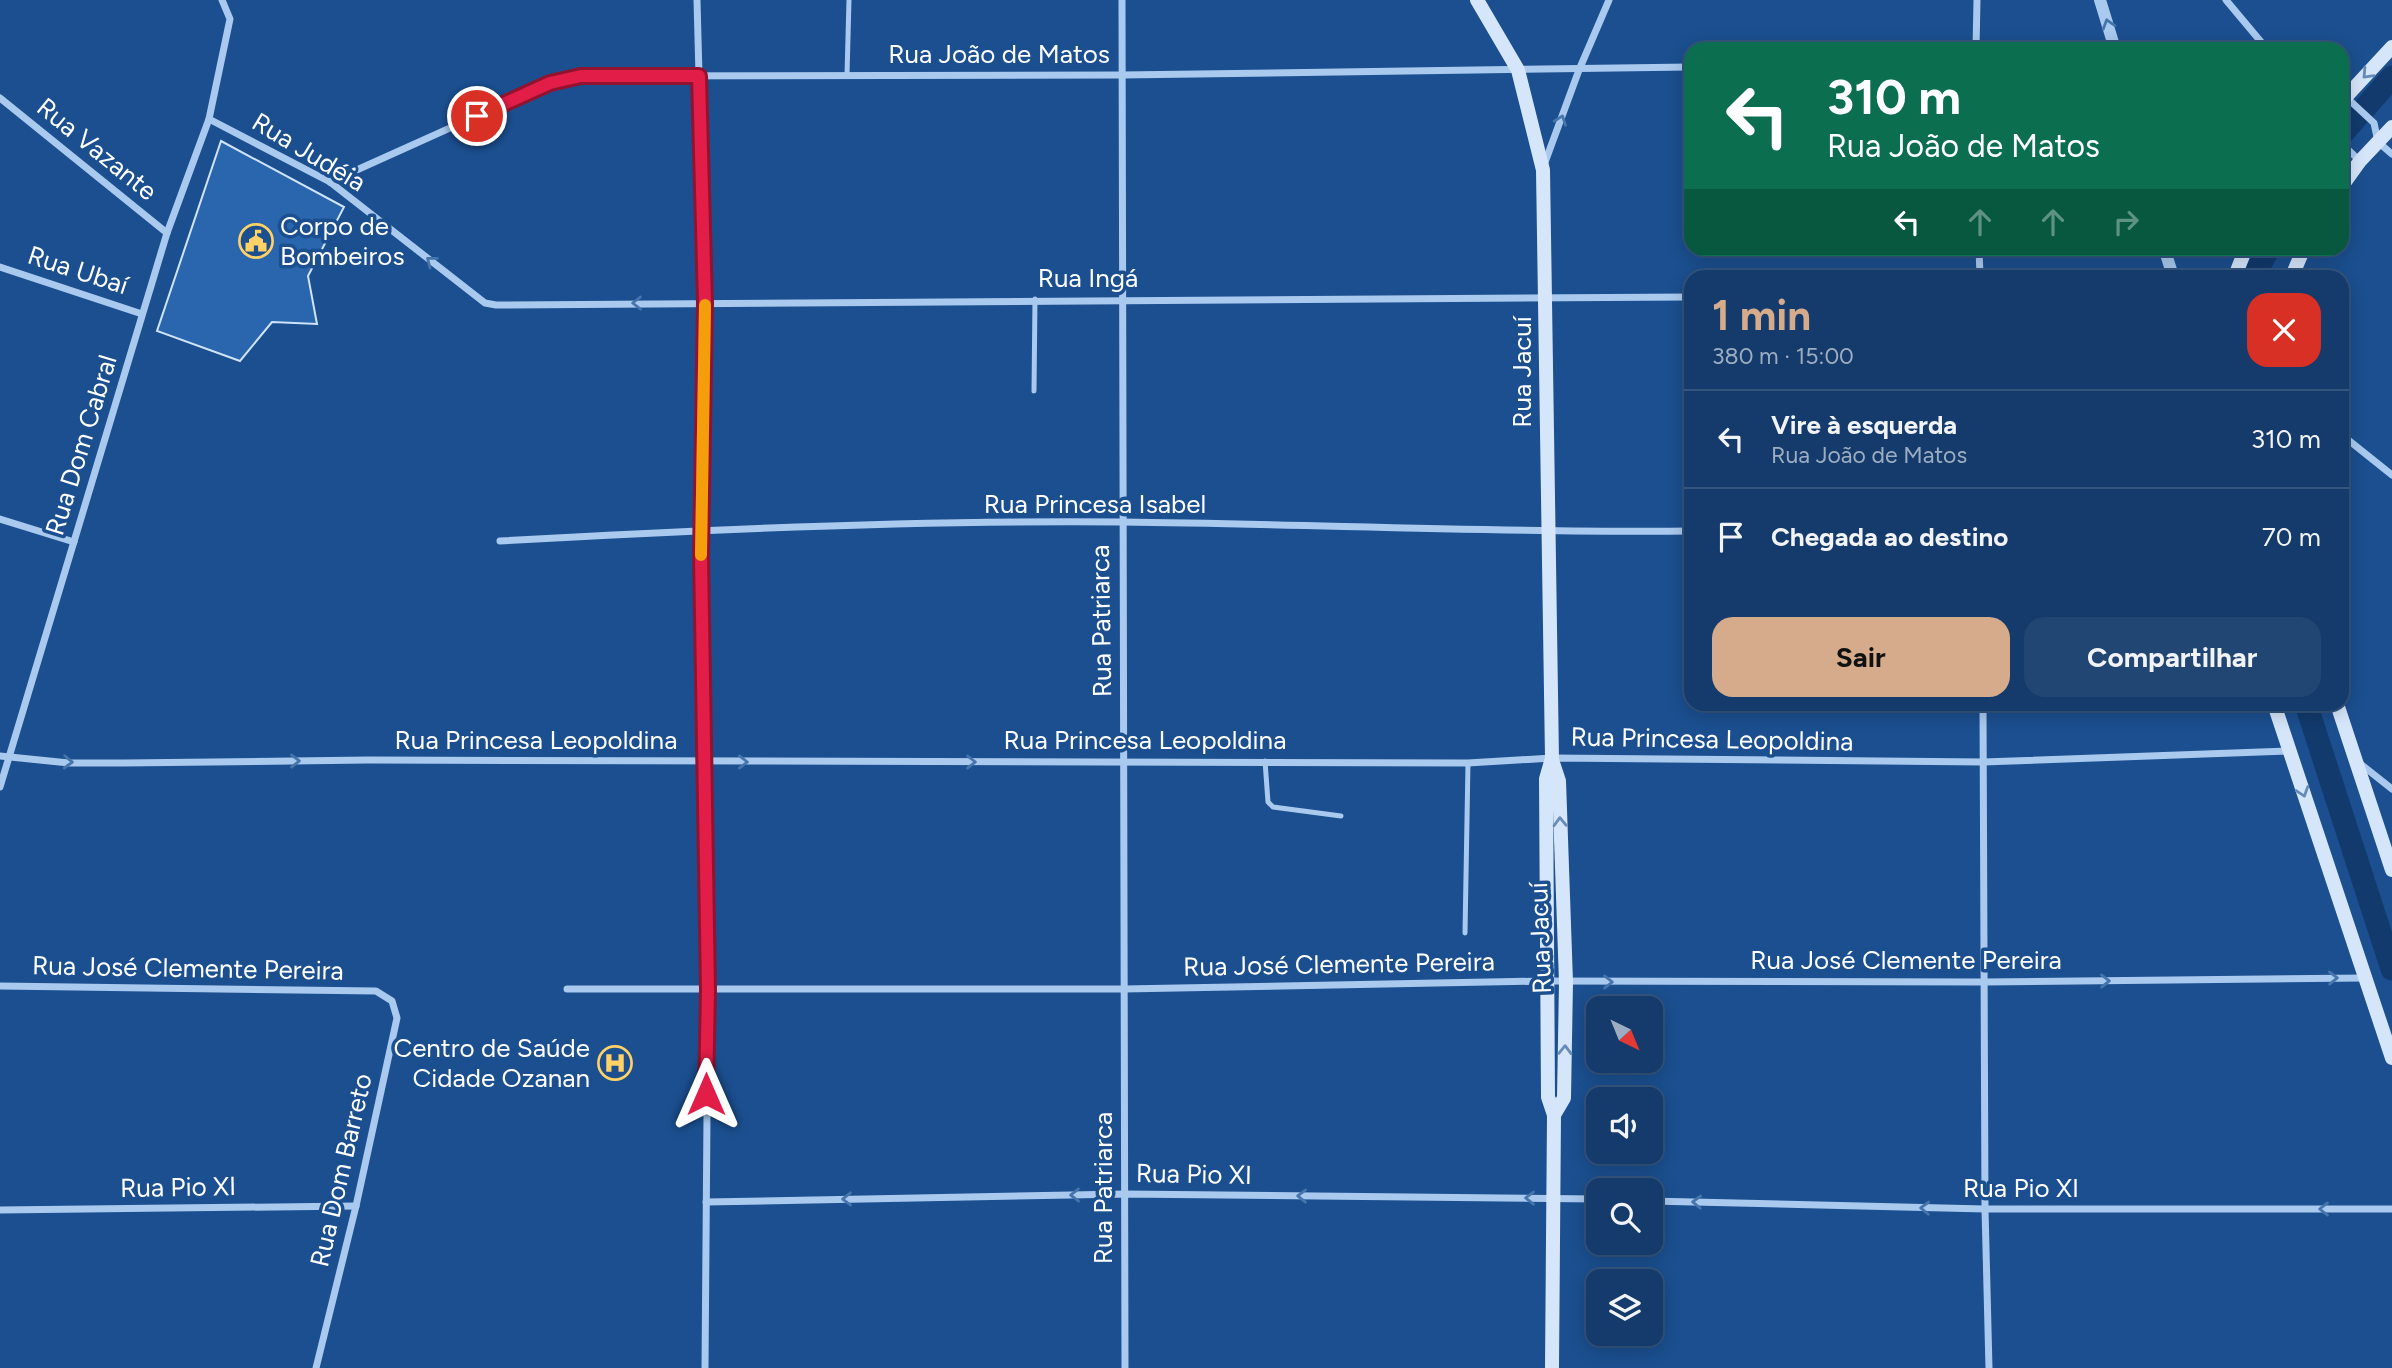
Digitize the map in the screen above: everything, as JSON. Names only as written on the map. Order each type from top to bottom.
[{"type":"main road","name":"Rua Jacuí","points":[[1477,0],[1518,70],[1543,170],[1552,758],[1559,781],[1566,982],[1564,1098],[1554,1115]]},
{"type":"main road","points":[[2349,94],[2392,47]]},
{"type":"main road","points":[[2349,176],[2392,127]]},
{"type":"main road","points":[[2276,711],[2392,1058]]},
{"type":"main road","points":[[2339,711],[2392,870]]},
{"type":"main road","name":"Rua Jacuí","points":[[1552,758],[1546,779],[1545,981],[1548,1097],[1554,1115],[1552,1368]]},
{"type":"street","name":"Rua Dom Cabral","points":[[0,787],[167,233],[209,119],[230,19],[222,0]]},
{"type":"street","points":[[697,0],[705,303],[701,529],[708,990],[705,1368]]},
{"type":"street","name":"Rua Patriarca","points":[[1122,0],[1121,522],[1125,1368]]},
{"type":"street","points":[[1543,170],[1579,70],[1609,0]]},
{"type":"street","points":[[1976,0],[1976,42]]},
{"type":"street","points":[[2100,0],[2113,42]]},
{"type":"street","points":[[2226,0],[2261,42]]},
{"type":"street","name":"Rua João de Matos","points":[[330,183],[550,83],[581,76],[1122,75],[1684,67]]},
{"type":"street","name":"Rua Vazante","points":[[0,98],[167,233]]},
{"type":"street","points":[[2349,103],[2374,123],[2378,142],[2392,154]]},
{"type":"street","name":"Rua Judéia","points":[[209,119],[330,183],[485,303]]},
{"type":"street","points":[[2349,151],[2360,161]]},
{"type":"street","name":"Rua Ubaí","points":[[0,267],[142,314]]},
{"type":"street","name":"Rua Ingá","points":[[485,303],[1684,297]]},
{"type":"street","points":[[2349,441],[2392,475]]},
{"type":"street","points":[[0,519],[74,542]]},
{"type":"street","name":"Rua Princesa Isabel","points":[[500,541],[701,529],[1121,522],[1548,533],[1684,531]]},
{"type":"street","points":[[1983,711],[1984,1209],[1989,1368]]},
{"type":"street","name":"Rua Princesa Leopoldina","points":[[0,756],[9,759],[110,763],[368,760],[1468,763],[1552,758],[1983,762],[2289,751]]},
{"type":"street","points":[[2355,759],[2392,789]]},
{"type":"street","name":"Rua José Clemente Pereira","points":[[567,989],[1124,989],[1545,981],[1985,982],[2364,978]]},
{"type":"street","name":"Rua José Clemente Pereira","points":[[0,986],[376,991]]},
{"type":"street","name":"Rua Dom Barreto","points":[[316,1368],[356,1206],[397,1018],[392,1001],[376,991]]},
{"type":"street","name":"Rua Pio XI","points":[[706,1202],[1125,1194],[1586,1199]]},
{"type":"street","name":"Rua Pio XI","points":[[1663,1201],[1984,1209],[2392,1209]]},
{"type":"street","name":"Rua Pio XI","points":[[0,1210],[356,1206]]},
{"type":"lane","points":[[847,75],[849,0]]},
{"type":"lane","points":[[1034,391],[1035,299]]},
{"type":"lane","points":[[1265,761],[1268,802],[1272,807],[1341,816]]},
{"type":"lane","points":[[1465,933],[1468,763]]},
{"type":"building","name":"Corpo de Bombeiros","points":[[221,141],[344,207],[308,276],[317,324],[272,322],[240,361],[157,331]]},
{"type":"waterway","points":[[2349,126],[2392,77]]},
{"type":"waterway","points":[[2257,270],[2265,256]]},
{"type":"waterway","points":[[2308,711],[2392,969]]},
{"type":"slow traffic","points":[[701,555],[705,305]]},
{"type":"place","name":"Corpo de Bombeiros","points":[[256,241]]},
{"type":"place","name":"Centro de Saúde Cidade Ozanan","points":[[615,1063]]},
{"type":"route","points":[[477,116],[550,83],[581,76],[699,76],[705,303],[701,555],[708,990],[706,1094]]}]
